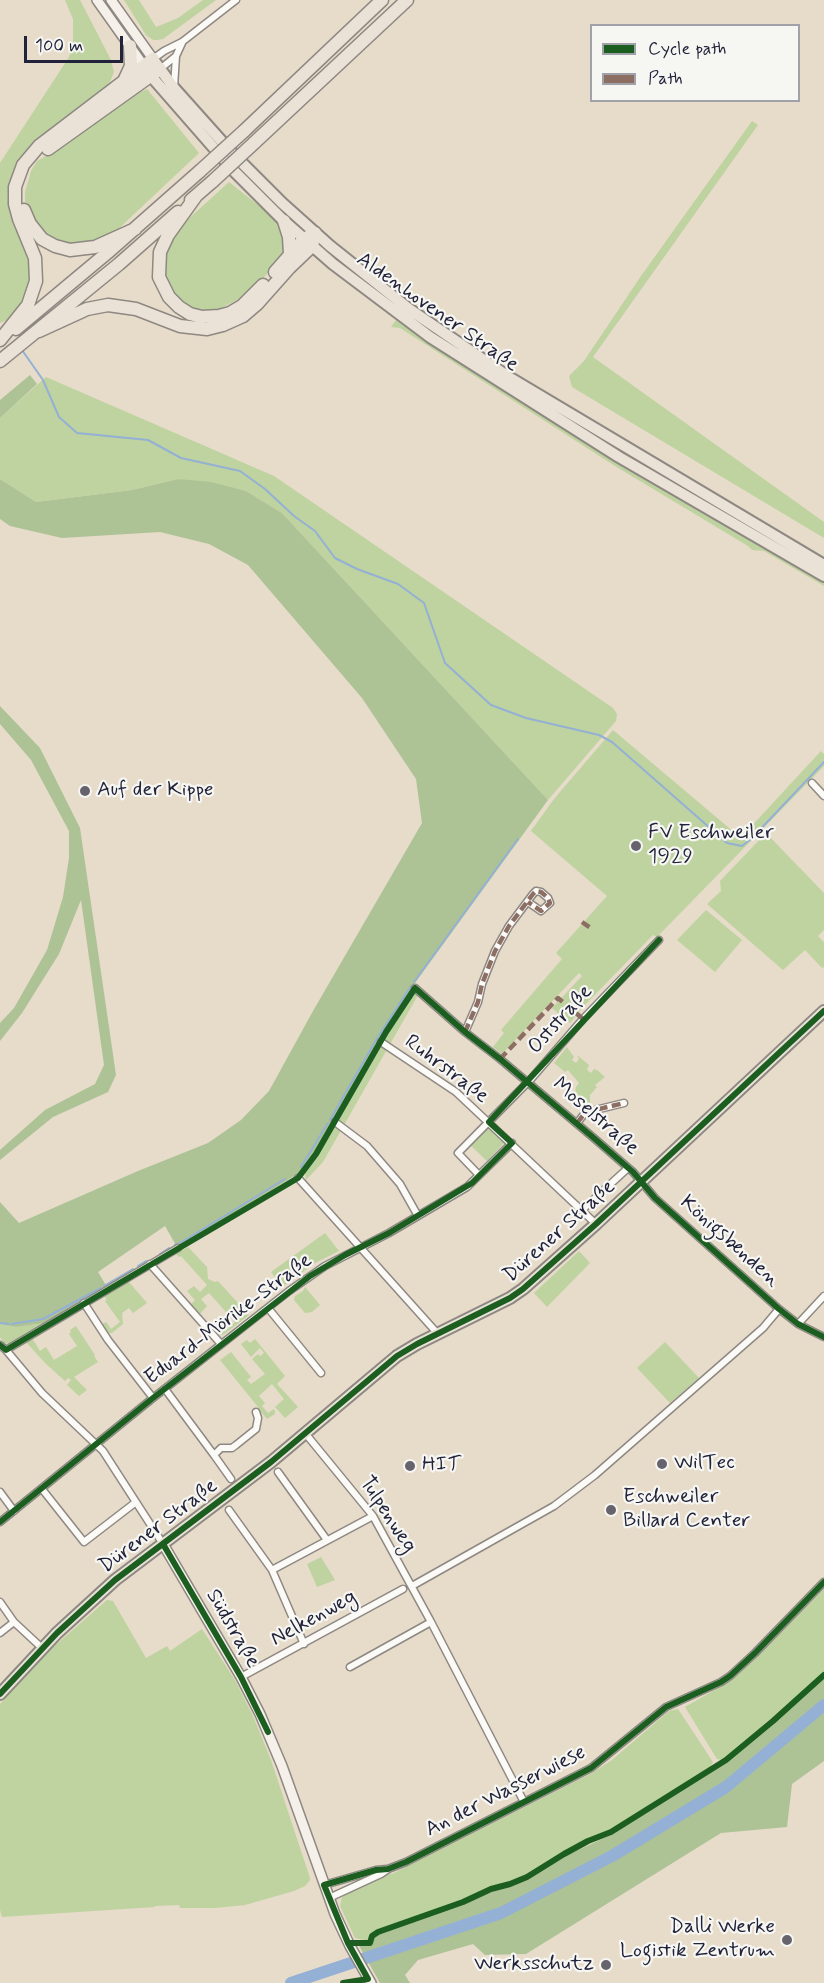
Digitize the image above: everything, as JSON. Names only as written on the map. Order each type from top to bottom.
[{"type":"highway","points":[[0,341],[17,324],[135,229],[200,171],[382,0]]},
{"type":"highway","points":[[3,359],[119,264],[213,181],[407,0]]},
{"type":"highway","points":[[125,80],[131,66],[130,46]]},
{"type":"highway","points":[[17,324],[30,299],[37,275],[35,258],[16,209],[15,187],[20,171],[39,146],[125,80],[152,68]]},
{"type":"highway","points":[[135,229],[95,247],[79,250],[62,249],[42,239],[30,224],[24,208],[22,191],[30,167],[44,152],[125,92],[152,68]]},
{"type":"highway","points":[[196,196],[168,236],[159,257],[158,272],[169,297],[183,310],[197,316],[207,317],[230,313],[248,301],[290,254],[310,239]]},
{"type":"highway","points":[[284,221],[289,237],[290,254]]},
{"type":"highway","points":[[34,335],[87,309],[108,305],[129,307],[180,326],[207,329],[223,325],[248,312],[310,239]]},
{"type":"main road","name":"Aldenhovener Straße","points":[[97,0],[130,46],[174,88],[232,154],[282,203],[310,239],[430,337],[619,457],[824,576]]},
{"type":"main road","name":"Aldenhovener Straße","points":[[111,0],[152,68],[234,171],[284,221],[507,376],[824,565]]},
{"type":"main road","name":"Dürener Straße","points":[[0,1694],[42,1648],[115,1580],[163,1544],[234,1483],[305,1433],[397,1356],[510,1298],[547,1269],[824,1011]]},
{"type":"main road","name":"Südstraße","points":[[163,1544],[241,1677],[268,1732],[329,1898],[350,1946],[369,1979]]},
{"type":"street","points":[[152,68],[164,51],[182,42],[236,0]]},
{"type":"street","points":[[174,88],[176,56],[182,42]]},
{"type":"street","points":[[152,68],[176,56]]},
{"type":"street","points":[[812,783],[824,796]]},
{"type":"street","points":[[465,1032],[495,951],[509,926],[528,902]]},
{"type":"street","name":"Oststraße","points":[[479,1175],[458,1153],[528,1082],[577,1026],[659,940]]},
{"type":"street","name":"Moselstraße","points":[[415,987],[465,1032],[577,1123],[642,1181]]},
{"type":"street","name":"Ruhrstraße","points":[[381,1042],[456,1092],[596,1224]]},
{"type":"street","points":[[577,1123],[585,1113],[624,1103]]},
{"type":"street","points":[[335,1122],[367,1146],[400,1184],[418,1216]]},
{"type":"street","name":"Eduard-Mörike-Straße","points":[[0,1522],[221,1344],[310,1276],[467,1187],[512,1143]]},
{"type":"street","name":"Dürener Straße","points":[[582,1210],[628,1168]]},
{"type":"street","points":[[298,1178],[438,1334]]},
{"type":"street","name":"Königsbenden","points":[[642,1181],[655,1198],[798,1324]]},
{"type":"street","points":[[6,1350],[178,1248]]},
{"type":"street","points":[[150,1264],[221,1344]]},
{"type":"street","points":[[824,1296],[798,1324],[824,1337]]},
{"type":"street","points":[[84,1303],[108,1340],[153,1398]]},
{"type":"street","points":[[268,1308],[321,1372]]},
{"type":"street","name":"Königsbenden","points":[[412,1586],[554,1506],[595,1475],[763,1328],[779,1309]]},
{"type":"street","points":[[0,1345],[42,1393],[96,1444],[163,1544]]},
{"type":"street","name":"Eduard-Mörike-Straße","points":[[165,1389],[213,1455]]},
{"type":"street","points":[[213,1455],[220,1448],[232,1448],[256,1429],[258,1418],[256,1412]]},
{"type":"street","name":"Tulpenweg","points":[[305,1433],[373,1516],[412,1586],[524,1802]]},
{"type":"street","name":"Dürener Straße","points":[[213,1455],[234,1483]]},
{"type":"street","points":[[278,1472],[327,1540]]},
{"type":"street","points":[[42,1489],[84,1542],[136,1502]]},
{"type":"street","points":[[0,1492],[14,1511]]},
{"type":"street","points":[[229,1510],[272,1570],[304,1644]]},
{"type":"street","points":[[272,1570],[373,1516]]},
{"type":"street","name":"An der Wasserwiese","points":[[329,1898],[406,1862],[591,1768],[666,1707],[730,1676],[824,1582]]},
{"type":"street","name":"Nelkenweg","points":[[241,1677],[403,1589]]},
{"type":"street","points":[[0,1602],[14,1623],[42,1648]]},
{"type":"street","points":[[350,1667],[431,1622]]},
{"type":"street","points":[[0,1633],[14,1623]]},
{"type":"street","name":"An der Wasserwiese","points":[[324,1885],[376,1870],[388,1869]]},
{"type":"green space","points":[[65,0],[80,0],[111,60],[114,72],[110,82],[101,93],[15,176],[32,285],[16,311],[0,323],[0,163],[69,57],[73,46],[73,19]]},
{"type":"green space","points":[[124,0],[139,0],[156,27],[178,18],[203,0],[216,0],[163,39],[153,40],[146,35]]},
{"type":"green space","points":[[147,89],[199,153],[114,233],[89,246],[76,247],[53,240],[41,230],[30,214],[25,201],[31,171],[37,161],[69,143],[125,99]]},
{"type":"green space","points":[[752,121],[758,125],[593,357],[824,522],[824,538],[572,387],[569,376],[584,361],[641,276]]},
{"type":"green space","points":[[229,182],[279,224],[283,236],[283,250],[280,259],[259,283],[237,300],[217,310],[197,310],[181,304],[164,281],[161,267],[169,240],[185,222]]},
{"type":"green space","points":[[396,320],[618,461],[824,582],[824,586],[764,551],[752,550],[615,466],[400,328],[391,327]]},
{"type":"green space","points":[[30,375],[37,384],[0,418],[0,400]]},
{"type":"green space","points":[[46,377],[274,476],[613,708],[617,714],[616,721],[548,800],[282,513],[246,491],[178,479],[132,490],[36,502],[0,479],[0,418]]},
{"type":"green space","points":[[0,479],[36,502],[132,490],[178,479],[211,482],[246,491],[282,513],[548,800],[415,983],[301,1172],[177,1247],[165,1226],[98,1272],[107,1287],[45,1323],[16,1327],[0,1324],[0,1202],[19,1223],[208,1143],[241,1120],[269,1091],[422,823],[416,779],[362,698],[248,565],[209,544],[160,532],[62,538],[10,526],[0,519]]},
{"type":"green space","points":[[0,706],[40,748],[80,828],[116,1075],[108,1092],[53,1117],[0,1160],[0,1150],[45,1110],[95,1084],[104,1065],[81,900],[59,954],[22,1013],[0,1041],[0,1023],[14,1008],[47,950],[63,897],[69,858],[69,831],[31,760],[0,724]]},
{"type":"green space","points":[[613,730],[735,833],[747,831],[821,751],[824,754],[824,766],[657,937],[653,935],[570,1023],[552,1008],[582,976],[579,973],[502,1054],[493,1047],[504,1033],[501,1030],[562,959],[556,953],[607,896],[531,831],[554,799]]},
{"type":"green space","name":"FV Eschweiler 1929","points":[[766,833],[824,893],[824,930],[818,936],[824,942],[824,967],[822,968],[805,950],[783,970],[707,904],[721,891],[720,881]]},
{"type":"green space","points":[[706,910],[742,940],[715,972],[677,940]]},
{"type":"green space","points":[[413,993],[418,995],[323,1162],[306,1180],[305,1173],[320,1152]]},
{"type":"green space","points":[[567,1047],[574,1057],[572,1060],[576,1063],[579,1059],[577,1055],[589,1065],[587,1070],[591,1073],[594,1069],[597,1070],[605,1077],[595,1085],[597,1087],[590,1095],[590,1106],[584,1108],[574,1098],[579,1083],[568,1070],[565,1072],[554,1063]]},
{"type":"green space","points":[[487,1127],[504,1143],[487,1161],[470,1145]]},
{"type":"green space","points":[[325,1233],[339,1251],[315,1263],[282,1287],[271,1272]]},
{"type":"green space","points":[[188,1247],[207,1267],[208,1279],[218,1281],[249,1315],[223,1335],[213,1329],[221,1322],[228,1329],[235,1322],[209,1293],[201,1299],[207,1306],[200,1314],[191,1304],[195,1300],[187,1291],[194,1286],[200,1292],[207,1285],[181,1256],[176,1254]]},
{"type":"green space","points":[[579,1251],[590,1263],[547,1307],[534,1293]]},
{"type":"green space","points":[[128,1281],[147,1303],[133,1313],[129,1308],[122,1313],[123,1324],[112,1333],[107,1333],[102,1324],[106,1322],[111,1329],[120,1322],[104,1296]]},
{"type":"green space","points":[[305,1287],[320,1305],[312,1312],[305,1313],[294,1300],[295,1296]]},
{"type":"green space","points":[[45,1323],[9,1344],[4,1343],[0,1337],[0,1324],[16,1327]]},
{"type":"green space","points":[[76,1326],[98,1362],[74,1377],[87,1390],[79,1396],[67,1385],[71,1380],[68,1378],[65,1381],[26,1342],[32,1338],[40,1351],[46,1347],[54,1360],[77,1346],[69,1334],[70,1330]]},
{"type":"green space","points":[[255,1339],[285,1376],[277,1384],[298,1407],[285,1418],[275,1407],[284,1399],[272,1384],[259,1396],[265,1403],[262,1406],[268,1413],[274,1409],[275,1411],[275,1414],[267,1419],[261,1412],[256,1411],[258,1407],[220,1360],[231,1352],[251,1377],[247,1380],[251,1384],[265,1374],[252,1359],[264,1353],[260,1348],[251,1357],[241,1344],[247,1340],[250,1343]]},
{"type":"green space","points":[[665,1342],[699,1378],[670,1403],[637,1368]]},
{"type":"green space","points":[[321,1557],[335,1580],[317,1587],[307,1564]]},
{"type":"green space","points":[[824,1589],[824,1672],[723,1760],[717,1759],[685,1707],[732,1680]]},
{"type":"green space","points":[[107,1600],[113,1601],[146,1658],[167,1646],[170,1651],[202,1629],[235,1680],[271,1760],[310,1878],[305,1886],[245,1905],[215,1908],[155,1906],[2,1917],[0,1910],[0,1704],[44,1655]]},
{"type":"green space","points":[[824,1677],[824,1761],[792,1784],[787,1827],[721,1833],[526,1954],[485,1955],[473,1944],[418,1960],[405,1975],[410,1983],[380,1983],[358,1944],[371,1944],[378,1933],[528,1879],[565,1856],[613,1834],[723,1764]]},
{"type":"green space","points":[[678,1709],[713,1762],[709,1769],[658,1799],[611,1831],[588,1839],[526,1876],[490,1887],[462,1900],[377,1930],[371,1934],[368,1941],[355,1938],[340,1906],[342,1897],[349,1891],[388,1872],[392,1874],[592,1773],[612,1760],[669,1711]]},
{"type":"waterway","points":[[22,350],[43,380],[59,417],[77,433],[148,440],[181,458],[240,471],[315,531],[335,558],[398,584],[424,603],[445,663],[491,705],[526,718],[599,735],[612,742],[727,843],[742,846],[752,838],[824,762]]},
{"type":"waterway","points":[[414,982],[518,839]]},
{"type":"waterway","points":[[330,1120],[376,1040],[411,986]]},
{"type":"waterway","points":[[301,1167],[328,1123]]},
{"type":"waterway","points":[[180,1243],[285,1179]]},
{"type":"waterway","points":[[160,1254],[169,1248]]},
{"type":"waterway","points":[[138,1266],[146,1261]]},
{"type":"waterway","points":[[104,1286],[133,1269]]},
{"type":"waterway","points":[[12,1324],[43,1319],[101,1288]]},
{"type":"waterway","points":[[0,1323],[9,1324]]},
{"type":"waterway","points":[[291,1983],[501,1913],[612,1856],[726,1787],[824,1705]]},
{"type":"marked path","points":[[465,1032],[495,951],[509,926],[536,891],[541,892],[550,903],[541,911],[528,902]]},
{"type":"marked path","points":[[582,922],[592,929]]},
{"type":"marked path","points":[[500,1059],[558,998],[583,1019]]},
{"type":"marked path","points":[[577,1123],[585,1113],[624,1103]]},
{"type":"cycle path","points":[[0,1522],[153,1398],[310,1276],[389,1233],[472,1183],[512,1143],[489,1122],[659,940]]},
{"type":"cycle path","points":[[0,1345],[6,1350],[298,1178],[316,1154],[386,1032],[415,988],[633,1172],[655,1198],[779,1309],[798,1324],[824,1337]]},
{"type":"cycle path","points":[[0,1694],[57,1633],[115,1580],[271,1462],[397,1356],[510,1298],[523,1289],[824,1011]]},
{"type":"cycle path","points":[[163,1544],[241,1677],[268,1732]]},
{"type":"cycle path","points":[[343,1983],[368,1979],[348,1943],[324,1885],[376,1870],[388,1869],[406,1862],[591,1768],[666,1707],[730,1676],[824,1582]]},
{"type":"cycle path","points":[[348,1943],[370,1943],[372,1936],[378,1932],[527,1877],[588,1841],[611,1832],[726,1760],[824,1675]]},
{"type":"place","name":"Auf der Kippe","points":[[85,791]]},
{"type":"place","name":"FV Eschweiler 1929","points":[[636,846]]},
{"type":"place","name":"WilTec","points":[[662,1464]]},
{"type":"place","name":"HIT","points":[[410,1466]]},
{"type":"place","name":"Eschweiler Billard Center","points":[[611,1510]]},
{"type":"place","name":"Dalli Werke Logistik Zentrum","points":[[787,1940]]},
{"type":"place","name":"Werksschutz","points":[[606,1965]]}]
